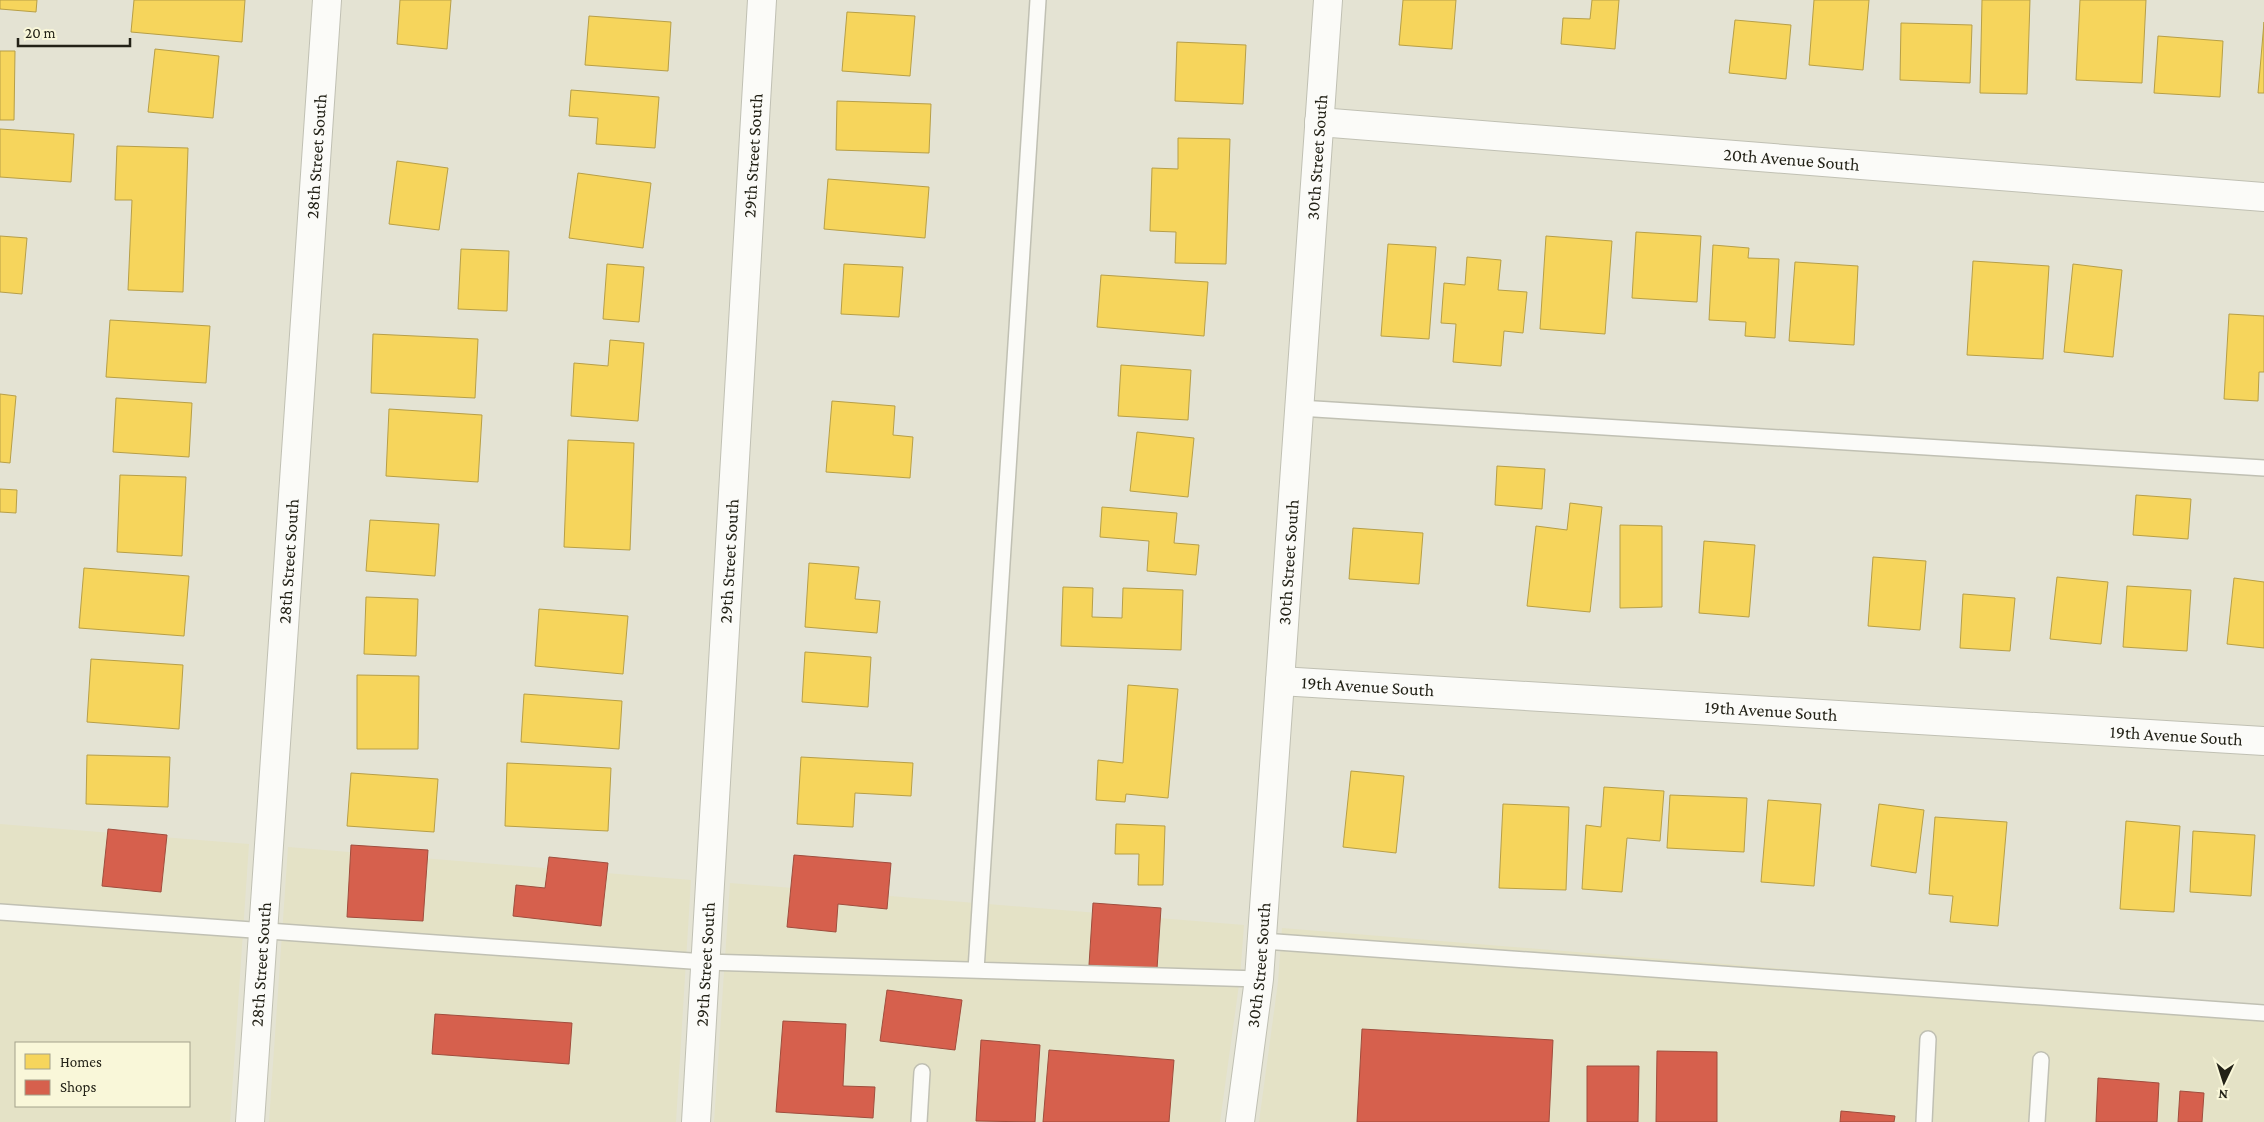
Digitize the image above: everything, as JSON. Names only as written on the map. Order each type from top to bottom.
[{"type":"street","name":"28th Street South","points":[[250,1122],[327,0]]},
{"type":"street","name":"29th Street South","points":[[696,1122],[762,0]]},
{"type":"street","name":"30th Street South","points":[[1240,1122],[1259,979],[1262,941],[1328,0]]},
{"type":"street","name":"20th Avenue South","points":[[1319,122],[2264,197]]},
{"type":"street","name":"19th Avenue South","points":[[1280,681],[2264,741]]},
{"type":"lane","points":[[976,970],[1038,0]]},
{"type":"lane","points":[[1299,408],[2264,468]]},
{"type":"lane","points":[[0,912],[263,929],[705,962],[1259,979]]},
{"type":"lane","points":[[1262,941],[2264,1013]]},
{"type":"lane","points":[[1924,1122],[1928,1039]]},
{"type":"lane","points":[[2037,1122],[2041,1060]]},
{"type":"lane","points":[[920,1122],[922,1072]]},
{"type":"shaded area","points":[[0,824],[249,844],[230,1122],[0,1122]]},
{"type":"shaded area","points":[[288,847],[691,880],[676,1122],[269,1122]]},
{"type":"shaded area","points":[[730,883],[1244,925],[1240,977],[1220,1122],[714,1122]]},
{"type":"shaded area","points":[[1282,928],[2264,1008],[2264,1122],[1259,1122],[1278,982]]},
{"type":"building: Homes","points":[[0,0],[37,0],[36,12],[0,9]]},
{"type":"building: Homes","points":[[134,0],[245,0],[242,42],[131,32]]},
{"type":"building: Homes","points":[[400,0],[451,0],[447,49],[397,44]]},
{"type":"building: Homes","points":[[1403,0],[1456,0],[1452,49],[1399,45]]},
{"type":"building: Homes","points":[[1592,0],[1619,0],[1615,49],[1561,44],[1563,18],[1590,19]]},
{"type":"building: Homes","points":[[1814,0],[1869,0],[1863,70],[1809,65]]},
{"type":"building: Homes","points":[[1982,0],[2030,0],[2027,94],[1980,93]]},
{"type":"building: Homes","points":[[2080,0],[2146,0],[2142,83],[2076,80]]},
{"type":"building: Homes","points":[[847,12],[915,16],[910,76],[842,71]]},
{"type":"building: Homes","points":[[589,16],[671,22],[668,71],[585,65]]},
{"type":"building: Homes","points":[[1735,20],[1791,25],[1786,79],[1729,73]]},
{"type":"building: Homes","points":[[2264,22],[2264,93],[2258,93]]},
{"type":"building: Homes","points":[[1901,23],[1972,25],[1970,83],[1900,80]]},
{"type":"building: Homes","points":[[2158,36],[2223,41],[2220,97],[2154,93]]},
{"type":"building: Homes","points":[[1177,42],[1246,45],[1243,104],[1175,101]]},
{"type":"building: Homes","points":[[155,49],[219,56],[213,118],[148,112]]},
{"type":"building: Homes","points":[[0,51],[15,51],[14,120],[0,120]]},
{"type":"building: Homes","points":[[571,90],[659,97],[655,148],[596,144],[598,118],[569,116]]},
{"type":"building: Homes","points":[[837,101],[931,104],[929,153],[836,150]]},
{"type":"building: Homes","points":[[0,129],[74,134],[71,182],[0,177]]},
{"type":"building: Homes","points":[[1178,138],[1230,139],[1226,264],[1175,263],[1176,232],[1150,231],[1152,168],[1178,169]]},
{"type":"building: Homes","points":[[117,146],[188,148],[183,292],[128,290],[132,200],[115,200]]},
{"type":"building: Homes","points":[[397,161],[448,168],[439,230],[389,224]]},
{"type":"building: Homes","points":[[578,173],[651,183],[643,248],[569,238]]},
{"type":"building: Homes","points":[[828,179],[929,187],[925,238],[824,229]]},
{"type":"building: Homes","points":[[1636,232],[1701,236],[1697,302],[1632,298]]},
{"type":"building: Homes","points":[[0,236],[27,238],[22,294],[0,292]]},
{"type":"building: Homes","points":[[1546,236],[1612,241],[1605,334],[1540,329]]},
{"type":"building: Homes","points":[[1388,244],[1436,247],[1429,339],[1381,336]]},
{"type":"building: Homes","points":[[1713,245],[1749,248],[1748,258],[1779,259],[1775,338],[1745,336],[1746,322],[1709,320]]},
{"type":"building: Homes","points":[[461,249],[509,251],[507,311],[458,309]]},
{"type":"building: Homes","points":[[1467,257],[1501,260],[1498,290],[1527,292],[1523,333],[1504,331],[1501,366],[1453,362],[1456,324],[1441,323],[1444,283],[1465,285]]},
{"type":"building: Homes","points":[[1973,261],[2049,266],[2043,359],[1967,355]]},
{"type":"building: Homes","points":[[1795,262],[1858,266],[1854,345],[1789,341]]},
{"type":"building: Homes","points":[[607,264],[644,267],[639,322],[603,319]]},
{"type":"building: Homes","points":[[844,264],[903,267],[899,317],[841,314]]},
{"type":"building: Homes","points":[[2073,264],[2122,270],[2113,357],[2064,352]]},
{"type":"building: Homes","points":[[1101,275],[1208,282],[1204,336],[1097,327]]},
{"type":"building: Homes","points":[[2229,314],[2264,316],[2264,372],[2259,372],[2258,401],[2224,399]]},
{"type":"building: Homes","points":[[110,320],[210,326],[206,383],[106,377]]},
{"type":"building: Homes","points":[[373,334],[478,339],[475,398],[371,393]]},
{"type":"building: Homes","points":[[610,340],[644,343],[638,421],[571,416],[574,363],[608,366]]},
{"type":"building: Homes","points":[[1121,365],[1191,370],[1188,420],[1118,416]]},
{"type":"building: Homes","points":[[0,394],[16,396],[10,463],[0,462]]},
{"type":"building: Homes","points":[[116,398],[192,403],[189,457],[113,452]]},
{"type":"building: Homes","points":[[832,401],[895,406],[893,435],[913,437],[910,478],[826,472]]},
{"type":"building: Homes","points":[[389,409],[482,415],[478,482],[386,476]]},
{"type":"building: Homes","points":[[1137,432],[1194,438],[1188,497],[1130,491]]},
{"type":"building: Homes","points":[[568,440],[634,443],[630,550],[564,547]]},
{"type":"building: Homes","points":[[1497,466],[1545,469],[1542,509],[1495,505]]},
{"type":"building: Homes","points":[[120,475],[186,477],[182,556],[117,552]]},
{"type":"building: Homes","points":[[0,489],[17,490],[16,513],[0,512]]},
{"type":"building: Homes","points":[[2136,495],[2191,499],[2188,539],[2133,535]]},
{"type":"building: Homes","points":[[1570,503],[1602,507],[1590,612],[1527,606],[1536,526],[1567,530]]},
{"type":"building: Homes","points":[[1102,507],[1177,513],[1174,543],[1199,545],[1196,575],[1147,571],[1149,541],[1100,537]]},
{"type":"building: Homes","points":[[370,520],[439,524],[435,576],[366,571]]},
{"type":"building: Homes","points":[[1620,525],[1662,526],[1662,607],[1620,608]]},
{"type":"building: Homes","points":[[1353,528],[1423,533],[1419,584],[1349,579]]},
{"type":"building: Homes","points":[[1704,541],[1755,545],[1749,617],[1699,613]]},
{"type":"building: Homes","points":[[1873,557],[1926,561],[1920,630],[1868,626]]},
{"type":"building: Homes","points":[[809,563],[859,567],[855,599],[880,601],[877,633],[805,627]]},
{"type":"building: Homes","points":[[84,568],[189,576],[184,636],[79,628]]},
{"type":"building: Homes","points":[[2057,577],[2108,582],[2101,644],[2050,639]]},
{"type":"building: Homes","points":[[2234,578],[2264,582],[2264,648],[2227,644]]},
{"type":"building: Homes","points":[[2127,586],[2191,590],[2187,651],[2123,647]]},
{"type":"building: Homes","points":[[1063,587],[1093,588],[1092,617],[1122,618],[1123,588],[1183,590],[1181,650],[1061,646]]},
{"type":"building: Homes","points":[[1963,594],[2015,598],[2010,651],[1960,648]]},
{"type":"building: Homes","points":[[366,597],[418,599],[416,656],[364,654]]},
{"type":"building: Homes","points":[[539,609],[628,616],[623,674],[535,666]]},
{"type":"building: Homes","points":[[805,652],[871,657],[868,707],[802,702]]},
{"type":"building: Homes","points":[[91,659],[183,665],[179,729],[87,722]]},
{"type":"building: Homes","points":[[357,675],[419,676],[418,749],[357,749]]},
{"type":"building: Homes","points":[[1128,685],[1178,689],[1168,798],[1126,794],[1125,802],[1096,800],[1098,760],[1123,763]]},
{"type":"building: Homes","points":[[524,694],[622,701],[619,749],[521,742]]},
{"type":"building: Homes","points":[[87,755],[170,757],[168,807],[86,804]]},
{"type":"building: Homes","points":[[801,757],[913,763],[911,796],[855,793],[853,827],[797,824]]},
{"type":"building: Homes","points":[[507,763],[611,768],[608,831],[505,826]]},
{"type":"building: Homes","points":[[1351,771],[1404,776],[1396,853],[1343,847]]},
{"type":"building: Homes","points":[[351,773],[438,779],[434,832],[347,826]]},
{"type":"building: Homes","points":[[1604,787],[1664,791],[1660,841],[1627,838],[1622,892],[1582,889],[1586,825],[1601,827]]},
{"type":"building: Homes","points":[[1670,795],[1747,798],[1744,852],[1667,848]]},
{"type":"building: Homes","points":[[1768,800],[1821,804],[1814,886],[1761,882]]},
{"type":"building: Homes","points":[[1503,804],[1569,807],[1566,890],[1499,888]]},
{"type":"building: Homes","points":[[1879,804],[1924,810],[1916,873],[1871,866]]},
{"type":"building: Homes","points":[[1935,817],[2007,822],[1998,926],[1950,922],[1953,896],[1929,894]]},
{"type":"building: Homes","points":[[2126,821],[2180,826],[2174,912],[2120,909]]},
{"type":"building: Homes","points":[[1116,824],[1165,826],[1163,885],[1138,885],[1139,854],[1115,854]]},
{"type":"building: Homes","points":[[2193,831],[2255,835],[2251,896],[2190,892]]},
{"type":"building: Shops","points":[[108,829],[167,835],[161,892],[102,886]]},
{"type":"building: Shops","points":[[351,845],[428,850],[423,921],[347,917]]},
{"type":"building: Shops","points":[[794,855],[891,863],[887,909],[838,904],[836,932],[787,927]]},
{"type":"building: Shops","points":[[549,857],[608,863],[601,926],[513,916],[516,885],[545,888]]},
{"type":"building: Shops","points":[[1093,903],[1161,908],[1157,969],[1089,965]]},
{"type":"building: Shops","points":[[887,990],[962,1000],[955,1050],[880,1041]]},
{"type":"building: Shops","points":[[435,1014],[572,1023],[569,1064],[432,1054]]},
{"type":"building: Shops","points":[[783,1021],[846,1024],[843,1086],[875,1087],[873,1118],[776,1112]]},
{"type":"building: Shops","points":[[1362,1029],[1553,1040],[1549,1122],[1357,1122]]},
{"type":"building: Shops","points":[[981,1040],[1040,1045],[1035,1122],[976,1121]]},
{"type":"building: Shops","points":[[1049,1050],[1174,1060],[1169,1122],[1043,1122]]},
{"type":"building: Shops","points":[[1657,1051],[1717,1052],[1717,1122],[1656,1122]]},
{"type":"building: Shops","points":[[1587,1066],[1639,1066],[1638,1122],[1587,1122]]},
{"type":"building: Shops","points":[[2098,1078],[2159,1083],[2157,1122],[2096,1122]]},
{"type":"building: Shops","points":[[2180,1091],[2204,1093],[2202,1122],[2178,1122]]},
{"type":"building: Shops","points":[[1841,1111],[1895,1116],[1894,1122],[1840,1122]]}]
